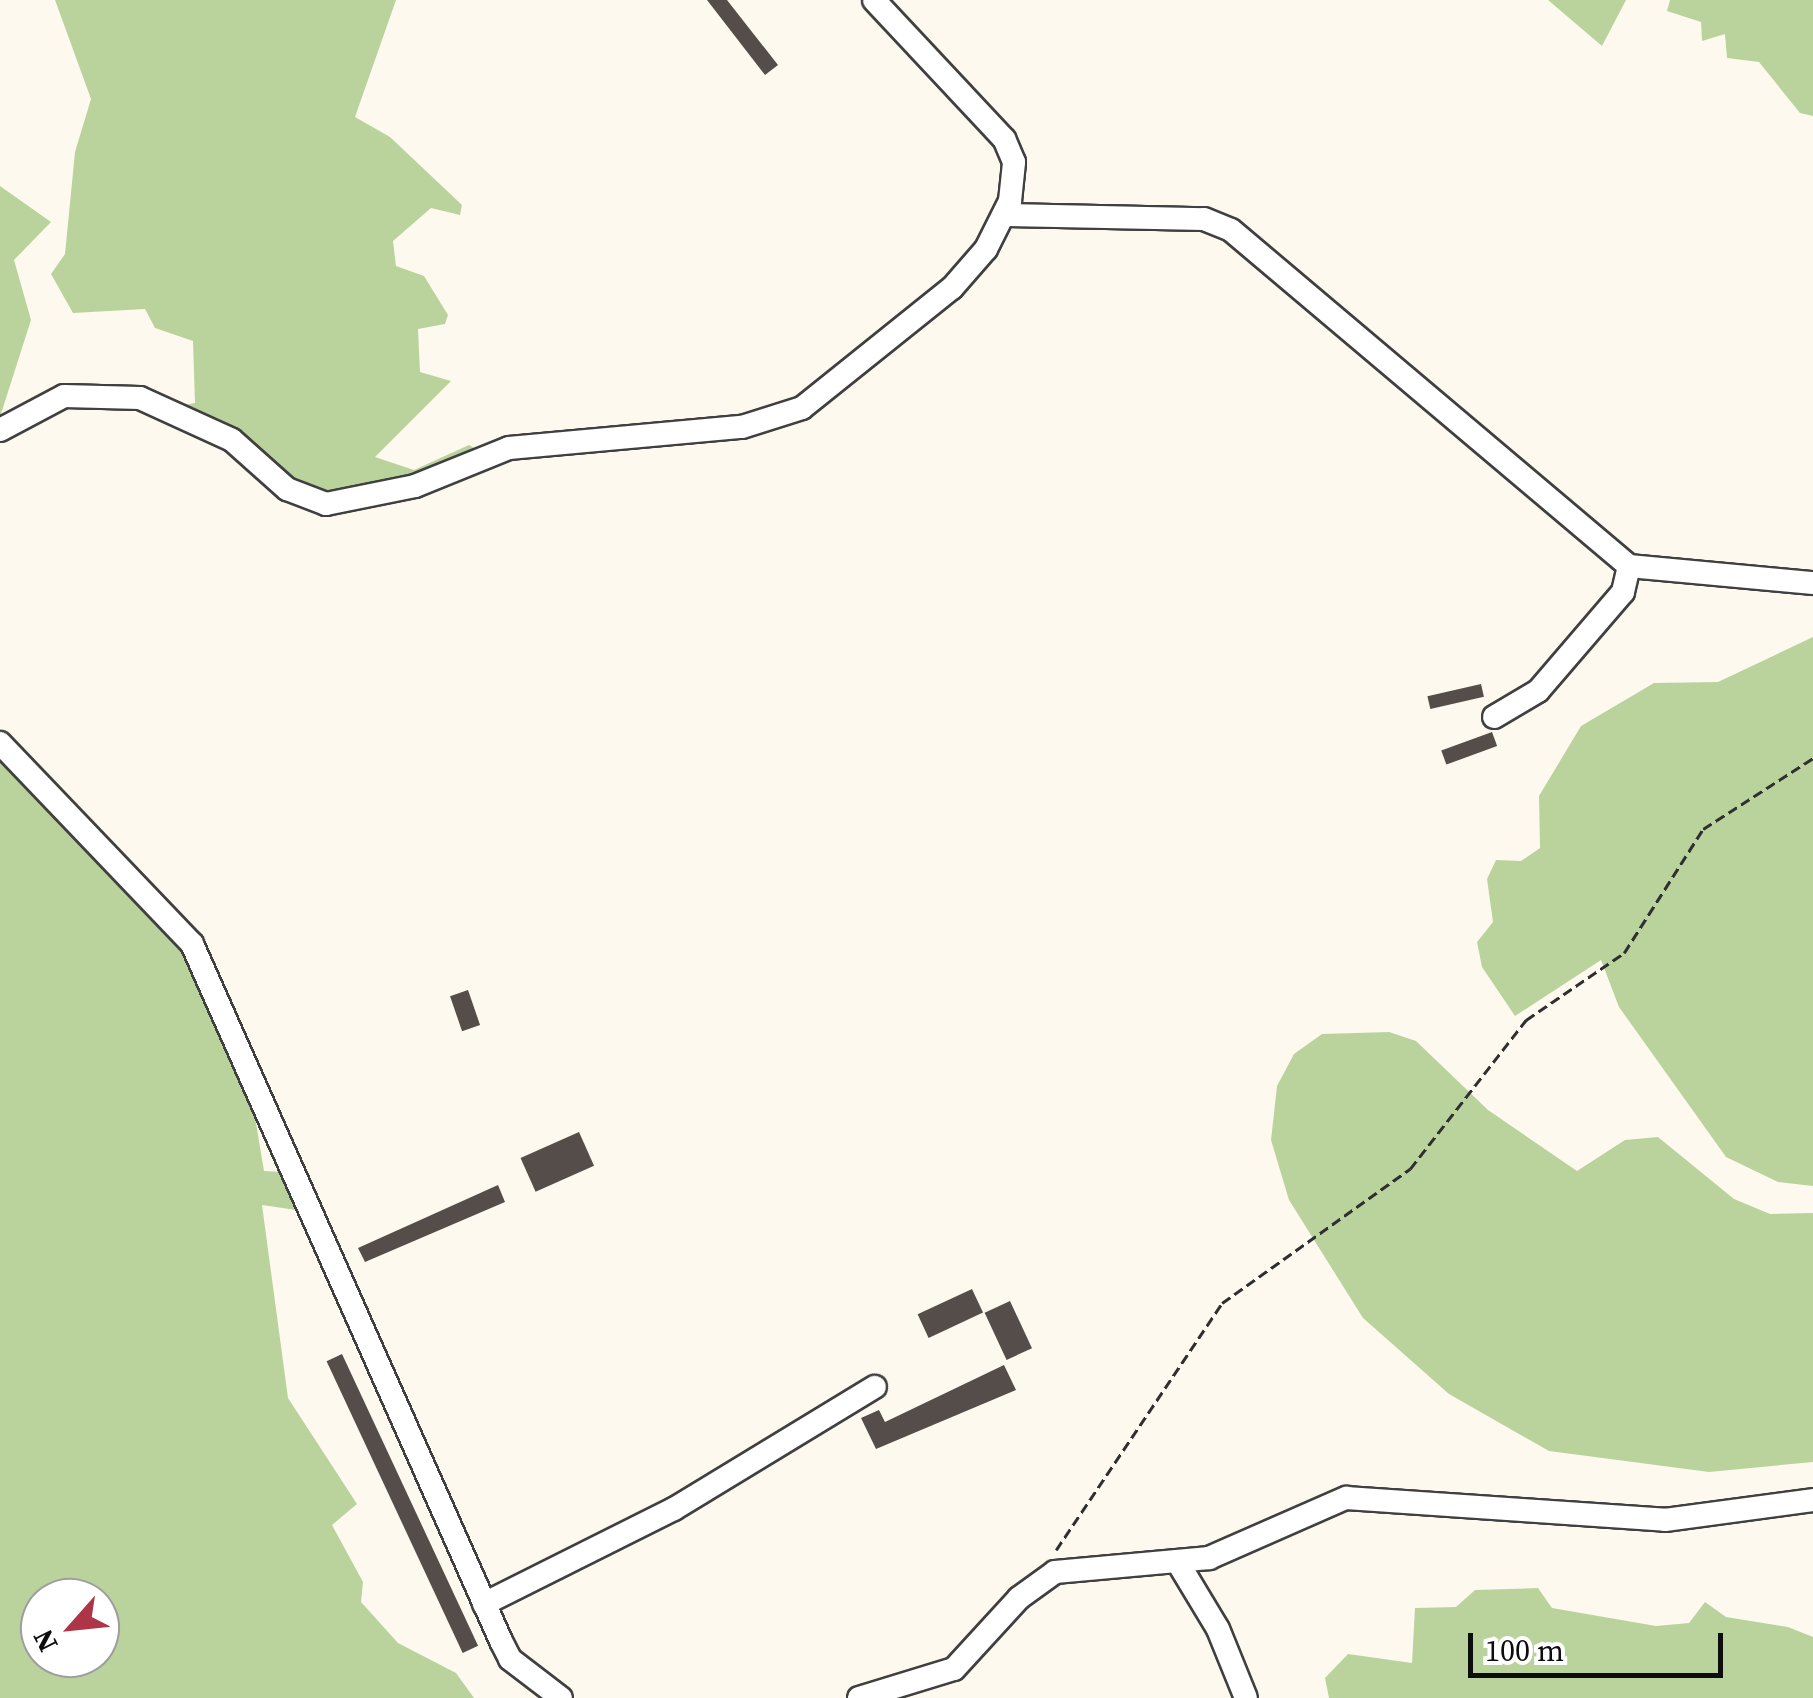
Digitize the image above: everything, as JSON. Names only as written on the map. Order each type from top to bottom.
[{"type":"street","points":[[0,430],[64,396],[140,398],[232,440],[287,489],[326,504],[414,486],[509,448],[742,428],[802,408],[885,347],[952,288],[1008,216],[1014,162],[1004,139],[874,0]]},
{"type":"street","points":[[1008,216],[1204,220],[1231,230],[1628,566],[1813,583]]},
{"type":"street","points":[[1494,717],[1538,691],[1615,602],[1628,566]]},
{"type":"street","points":[[0,743],[192,944],[510,1659],[561,1698]]},
{"type":"street","points":[[484,1604],[674,1509],[875,1387]]},
{"type":"street","points":[[859,1698],[954,1669],[1019,1598],[1054,1572],[1176,1561],[1250,1544],[1346,1498],[1649,1520],[1813,1500]]},
{"type":"street","points":[[1176,1561],[1218,1629],[1246,1698]]},
{"type":"path","points":[[1054,1552],[1222,1303],[1410,1169],[1526,1020],[1624,953],[1703,829],[1813,758]]},
{"type":"green space","points":[[55,0],[396,0],[355,117],[390,137],[462,205],[460,215],[431,208],[393,241],[396,266],[424,276],[448,315],[445,324],[418,329],[420,372],[451,381],[375,457],[414,470],[469,445],[479,451],[364,493],[308,495],[179,406],[195,403],[193,341],[155,328],[145,309],[73,313],[51,274],[65,254],[75,152],[91,99]]},
{"type":"green space","points":[[1548,0],[1626,0],[1602,46]]},
{"type":"green space","points":[[1670,0],[1813,0],[1813,116],[1800,113],[1759,62],[1727,58],[1725,34],[1702,41],[1701,22],[1667,11]]},
{"type":"green space","points":[[0,186],[51,222],[14,260],[31,320],[0,417]]},
{"type":"green space","points":[[1813,637],[1813,1186],[1778,1182],[1726,1157],[1619,1007],[1601,960],[1515,1016],[1482,967],[1477,942],[1493,922],[1487,879],[1496,860],[1521,861],[1540,848],[1539,796],[1581,726],[1654,683],[1718,682]]},
{"type":"green space","points":[[0,753],[176,933],[253,1105],[264,1171],[283,1172],[296,1210],[262,1205],[288,1398],[357,1504],[332,1525],[363,1582],[361,1602],[398,1643],[456,1673],[474,1698],[0,1698]]},
{"type":"green space","points":[[1389,1032],[1416,1041],[1488,1110],[1577,1171],[1625,1140],[1658,1137],[1734,1199],[1770,1214],[1813,1213],[1813,1462],[1709,1472],[1549,1451],[1449,1394],[1363,1318],[1289,1200],[1271,1140],[1277,1086],[1294,1054],[1322,1034]]},
{"type":"green space","points":[[1538,1588],[1552,1608],[1656,1626],[1689,1623],[1705,1602],[1726,1617],[1788,1627],[1813,1637],[1813,1698],[1329,1698],[1325,1678],[1348,1654],[1412,1663],[1415,1608],[1456,1607],[1475,1590]]},
{"type":"building","points":[[707,0],[727,0],[778,65],[765,75]]},
{"type":"building","points":[[1481,684],[1484,697],[1430,709],[1427,696]]},
{"type":"building","points":[[1492,732],[1497,746],[1446,765],[1441,750]]},
{"type":"building","points":[[468,990],[480,1025],[462,1031],[450,996]]},
{"type":"building","points":[[579,1132],[594,1166],[536,1192],[521,1158]]},
{"type":"building","points":[[498,1185],[505,1202],[365,1262],[358,1248]]},
{"type":"building","points":[[972,1289],[983,1313],[929,1338],[918,1314]]},
{"type":"building","points":[[1010,1301],[1032,1348],[1007,1360],[985,1313]]},
{"type":"building","points":[[342,1354],[478,1646],[463,1653],[327,1361]]},
{"type":"building","points":[[1004,1365],[1016,1390],[876,1449],[861,1418],[879,1410],[885,1422]]}]
